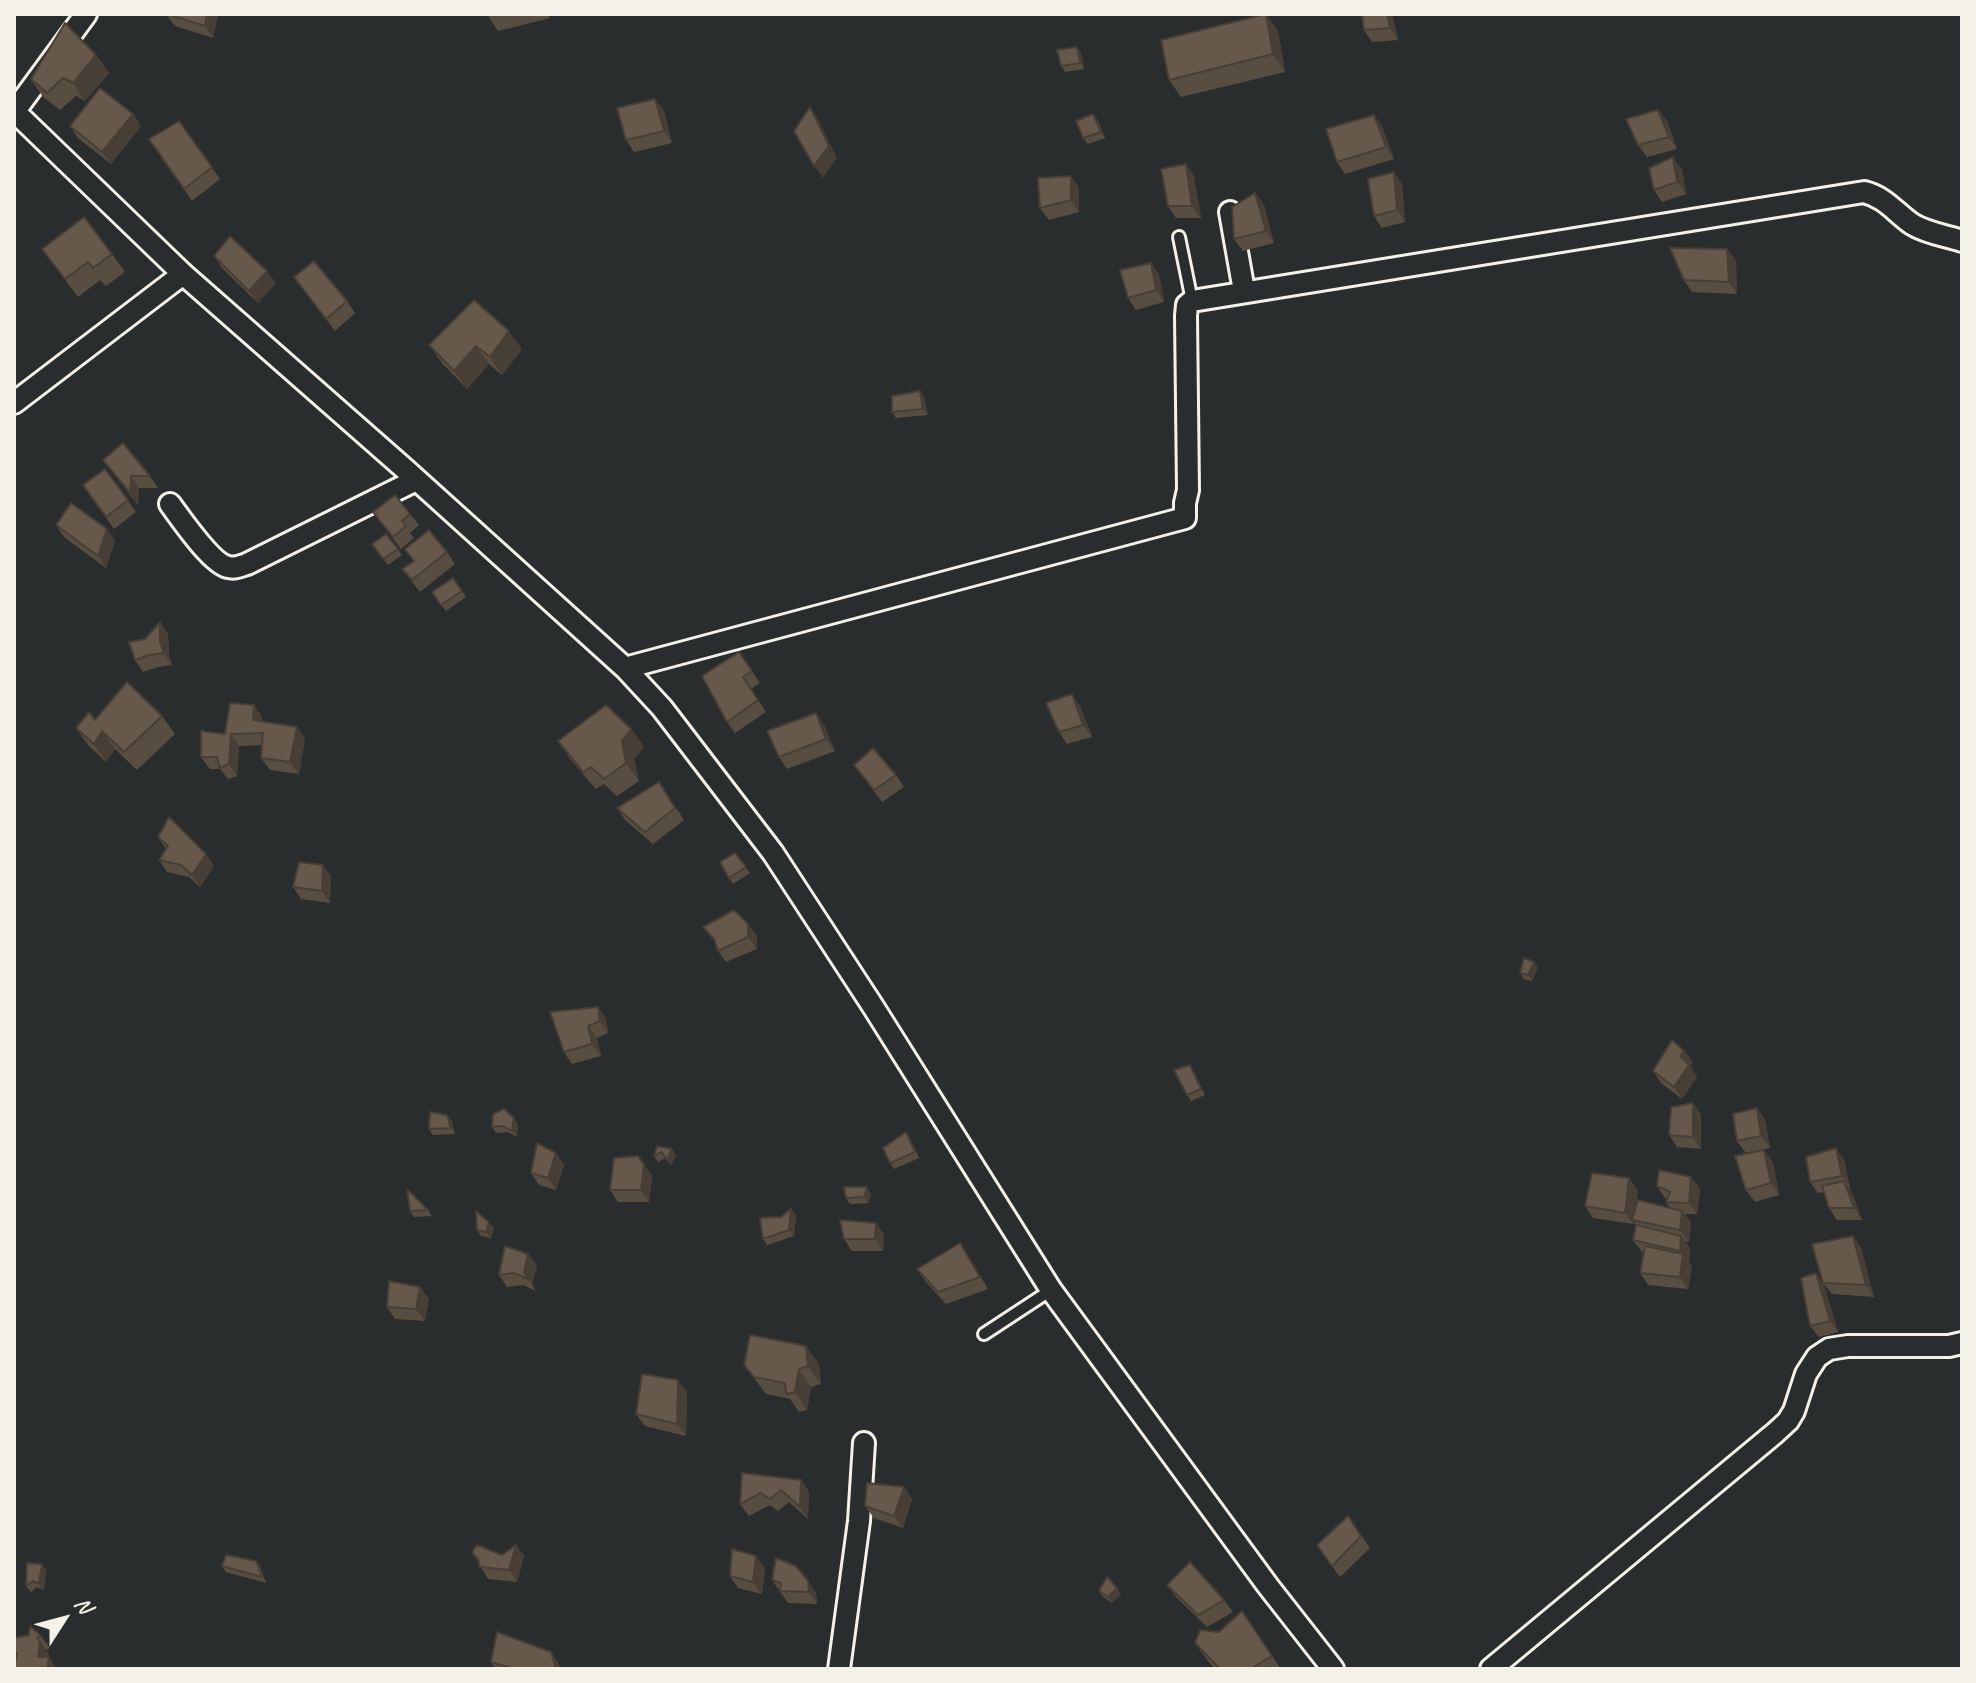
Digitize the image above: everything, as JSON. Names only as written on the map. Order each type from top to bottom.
[{"type":"street","points":[[86,14],[14,112],[183,274],[625,668],[662,708],[773,853],[1051,1290],[1268,1586],[1333,1669]]},
{"type":"street","points":[[625,668],[1185,518],[1188,490],[1186,316],[1187,305],[1192,301],[1864,192],[1884,201],[1914,226],[1962,241]]},
{"type":"street","points":[[1230,212],[1244,291]]},
{"type":"street","points":[[14,403],[183,274]]},
{"type":"street","points":[[170,504],[214,560],[224,567],[233,568],[247,564],[416,480]]},
{"type":"street","points":[[1491,1669],[1788,1421],[1806,1374],[1817,1357],[1829,1349],[1848,1346],[1949,1346],[1962,1343]]},
{"type":"street","points":[[839,1669],[859,1521],[864,1443]]},
{"type":"lane","points":[[1179,237],[1192,301]]},
{"type":"lane","points":[[984,1334],[1051,1290]]},
{"type":"building","points":[[166,14],[207,14],[205,26]]},
{"type":"building","points":[[1266,14],[1273,54],[1169,80],[1161,40]]},
{"type":"building","points":[[1362,14],[1387,14],[1390,28],[1364,30]]},
{"type":"building","points":[[65,23],[96,55],[73,83],[63,78],[47,93],[31,79]]},
{"type":"building","points":[[1077,47],[1080,63],[1061,66],[1057,50]]},
{"type":"building","points":[[100,88],[133,114],[102,152],[70,126]]},
{"type":"building","points":[[655,99],[664,131],[626,140],[617,108]]},
{"type":"building","points":[[810,107],[829,146],[814,166],[794,131]]},
{"type":"building","points":[[1658,110],[1669,137],[1638,145],[1626,119]]},
{"type":"building","points":[[1093,114],[1101,132],[1083,138],[1076,121]]},
{"type":"building","points":[[1374,115],[1386,147],[1337,162],[1326,129]]},
{"type":"building","points":[[179,121],[212,167],[184,189],[149,139]]},
{"type":"building","points":[[1673,157],[1677,182],[1654,190],[1649,168]]},
{"type":"building","points":[[1186,164],[1192,206],[1168,206],[1161,169]]},
{"type":"building","points":[[1394,172],[1397,210],[1374,216],[1368,179]]},
{"type":"building","points":[[1071,176],[1071,200],[1040,208],[1038,178]]},
{"type":"building","points":[[1255,193],[1266,231],[1234,239],[1232,207]]},
{"type":"building","points":[[84,217],[112,254],[93,268],[88,262],[65,279],[42,249]]},
{"type":"building","points":[[230,236],[267,271],[249,291],[214,256]]},
{"type":"building","points":[[1670,248],[1727,249],[1729,282],[1684,280]]},
{"type":"building","points":[[314,261],[347,301],[326,319],[294,277]]},
{"type":"building","points":[[1151,263],[1156,290],[1128,298],[1120,270]]},
{"type":"building","points":[[474,300],[509,331],[490,357],[476,346],[454,371],[429,345]]},
{"type":"building","points":[[920,391],[923,409],[892,412],[892,396]]},
{"type":"building","points":[[123,443],[150,476],[131,476],[130,493],[103,460]]},
{"type":"building","points":[[105,469],[128,500],[106,517],[83,485]]},
{"type":"building","points":[[395,495],[410,514],[402,521],[406,526],[393,537],[373,512]]},
{"type":"building","points":[[71,503],[107,529],[98,556],[56,525]]},
{"type":"building","points":[[429,530],[447,552],[412,580],[402,569],[414,561],[405,549]]},
{"type":"building","points":[[386,534],[398,549],[383,559],[372,544]]},
{"type":"building","points":[[453,578],[462,591],[441,605],[432,592]]},
{"type":"building","points":[[160,622],[160,642],[164,653],[135,660],[129,642],[145,639]]},
{"type":"building","points":[[739,652],[752,671],[743,677],[758,700],[727,722],[702,676]]},
{"type":"building","points":[[127,682],[162,716],[124,752],[102,731],[94,744],[76,728],[89,712],[95,720]]},
{"type":"building","points":[[1072,694],[1083,725],[1059,732],[1046,703]]},
{"type":"building","points":[[230,703],[254,705],[253,720],[297,727],[290,762],[261,758],[263,733],[231,734],[229,764],[220,768],[217,757],[201,757],[201,731],[225,734]]},
{"type":"building","points":[[606,705],[631,729],[622,741],[626,763],[604,779],[591,767],[583,772],[558,741]]},
{"type":"building","points":[[816,713],[826,739],[779,757],[767,731]]},
{"type":"building","points":[[873,748],[896,775],[874,790],[854,765]]},
{"type":"building","points":[[659,782],[675,808],[645,832],[617,808]]},
{"type":"building","points":[[169,817],[206,854],[192,875],[181,865],[159,860],[168,846],[158,837]]},
{"type":"building","points":[[735,853],[746,867],[729,878],[720,862]]},
{"type":"building","points":[[299,862],[323,865],[322,891],[293,887]]},
{"type":"building","points":[[734,910],[748,924],[748,937],[718,951],[714,939],[703,927]]},
{"type":"building","points":[[1524,958],[1534,962],[1528,975],[1520,973]]},
{"type":"building","points":[[598,1007],[600,1021],[588,1026],[592,1044],[564,1052],[550,1012]]},
{"type":"building","points":[[1672,1040],[1684,1051],[1680,1056],[1689,1065],[1674,1087],[1653,1071]]},
{"type":"building","points":[[1190,1065],[1201,1089],[1187,1095],[1174,1070]]},
{"type":"building","points":[[1693,1103],[1693,1137],[1669,1135],[1671,1107]]},
{"type":"building","points":[[1757,1108],[1761,1136],[1737,1141],[1733,1114]]},
{"type":"building","points":[[504,1109],[514,1118],[512,1131],[503,1126],[492,1127],[493,1114]]},
{"type":"building","points":[[430,1112],[447,1115],[451,1128],[429,1129]]},
{"type":"building","points":[[906,1132],[915,1152],[890,1163],[883,1148]]},
{"type":"building","points":[[537,1143],[556,1153],[548,1178],[531,1173]]},
{"type":"building","points":[[657,1146],[672,1149],[667,1159],[661,1152],[654,1156]]},
{"type":"building","points":[[1836,1148],[1842,1176],[1810,1182],[1806,1157]]},
{"type":"building","points":[[1764,1150],[1771,1183],[1746,1190],[1735,1156]]},
{"type":"building","points":[[638,1156],[644,1165],[641,1190],[610,1190],[614,1158]]},
{"type":"building","points":[[1659,1170],[1691,1177],[1689,1203],[1666,1202],[1670,1192],[1657,1186]]},
{"type":"building","points":[[1592,1173],[1629,1178],[1625,1213],[1585,1206]]},
{"type":"building","points":[[1844,1181],[1854,1208],[1829,1208],[1822,1186]]},
{"type":"building","points":[[844,1187],[867,1187],[864,1197],[846,1198]]},
{"type":"building","points":[[407,1189],[428,1210],[410,1211]]},
{"type":"building","points":[[1638,1200],[1682,1211],[1680,1230],[1632,1220]]},
{"type":"building","points":[[791,1209],[789,1230],[763,1239],[760,1218],[781,1217]]},
{"type":"building","points":[[476,1211],[489,1222],[486,1232],[477,1230]]},
{"type":"building","points":[[840,1220],[876,1223],[875,1239],[844,1239]]},
{"type":"building","points":[[1636,1225],[1681,1236],[1680,1251],[1633,1240]]},
{"type":"building","points":[[1853,1236],[1866,1285],[1823,1283],[1812,1244]]},
{"type":"building","points":[[960,1243],[980,1277],[938,1292],[917,1269]]},
{"type":"building","points":[[505,1246],[528,1254],[524,1272],[528,1279],[514,1273],[499,1275]]},
{"type":"building","points":[[1645,1246],[1683,1254],[1680,1277],[1640,1273]]},
{"type":"building","points":[[1816,1273],[1830,1321],[1810,1326],[1801,1278]]},
{"type":"building","points":[[389,1281],[420,1287],[416,1309],[387,1307]]},
{"type":"building","points":[[750,1335],[806,1346],[808,1366],[799,1369],[795,1392],[786,1394],[785,1383],[754,1377],[744,1365]]},
{"type":"building","points":[[642,1374],[678,1380],[677,1424],[636,1414]]},
{"type":"building","points":[[742,1473],[801,1480],[800,1507],[781,1490],[770,1499],[761,1493],[740,1504]]},
{"type":"building","points":[[867,1483],[904,1487],[894,1516],[865,1506]]},
{"type":"building","points":[[1348,1516],[1361,1536],[1332,1566],[1317,1545]]},
{"type":"building","points":[[477,1545],[502,1555],[516,1545],[509,1570],[480,1567],[472,1552]]},
{"type":"building","points":[[732,1549],[756,1556],[753,1582],[730,1576]]},
{"type":"building","points":[[226,1555],[256,1561],[262,1577],[222,1566]]},
{"type":"building","points":[[776,1558],[796,1566],[808,1581],[809,1592],[780,1591],[781,1583],[772,1580]]},
{"type":"building","points":[[1190,1562],[1224,1600],[1198,1615],[1167,1585]]},
{"type":"building","points":[[27,1563],[42,1564],[39,1584],[33,1581],[26,1586]]},
{"type":"building","points":[[1107,1577],[1117,1588],[1108,1597],[1099,1591]]},
{"type":"building","points":[[1242,1611],[1272,1656],[1250,1669],[1220,1669],[1195,1643],[1200,1630],[1219,1632]]},
{"type":"building","points":[[30,1626],[41,1636],[37,1638],[40,1642],[38,1657],[49,1657],[47,1669],[14,1669],[17,1653],[14,1652],[14,1638],[29,1635]]},
{"type":"building","points":[[497,1632],[551,1652],[556,1669],[514,1669],[491,1662]]}]
